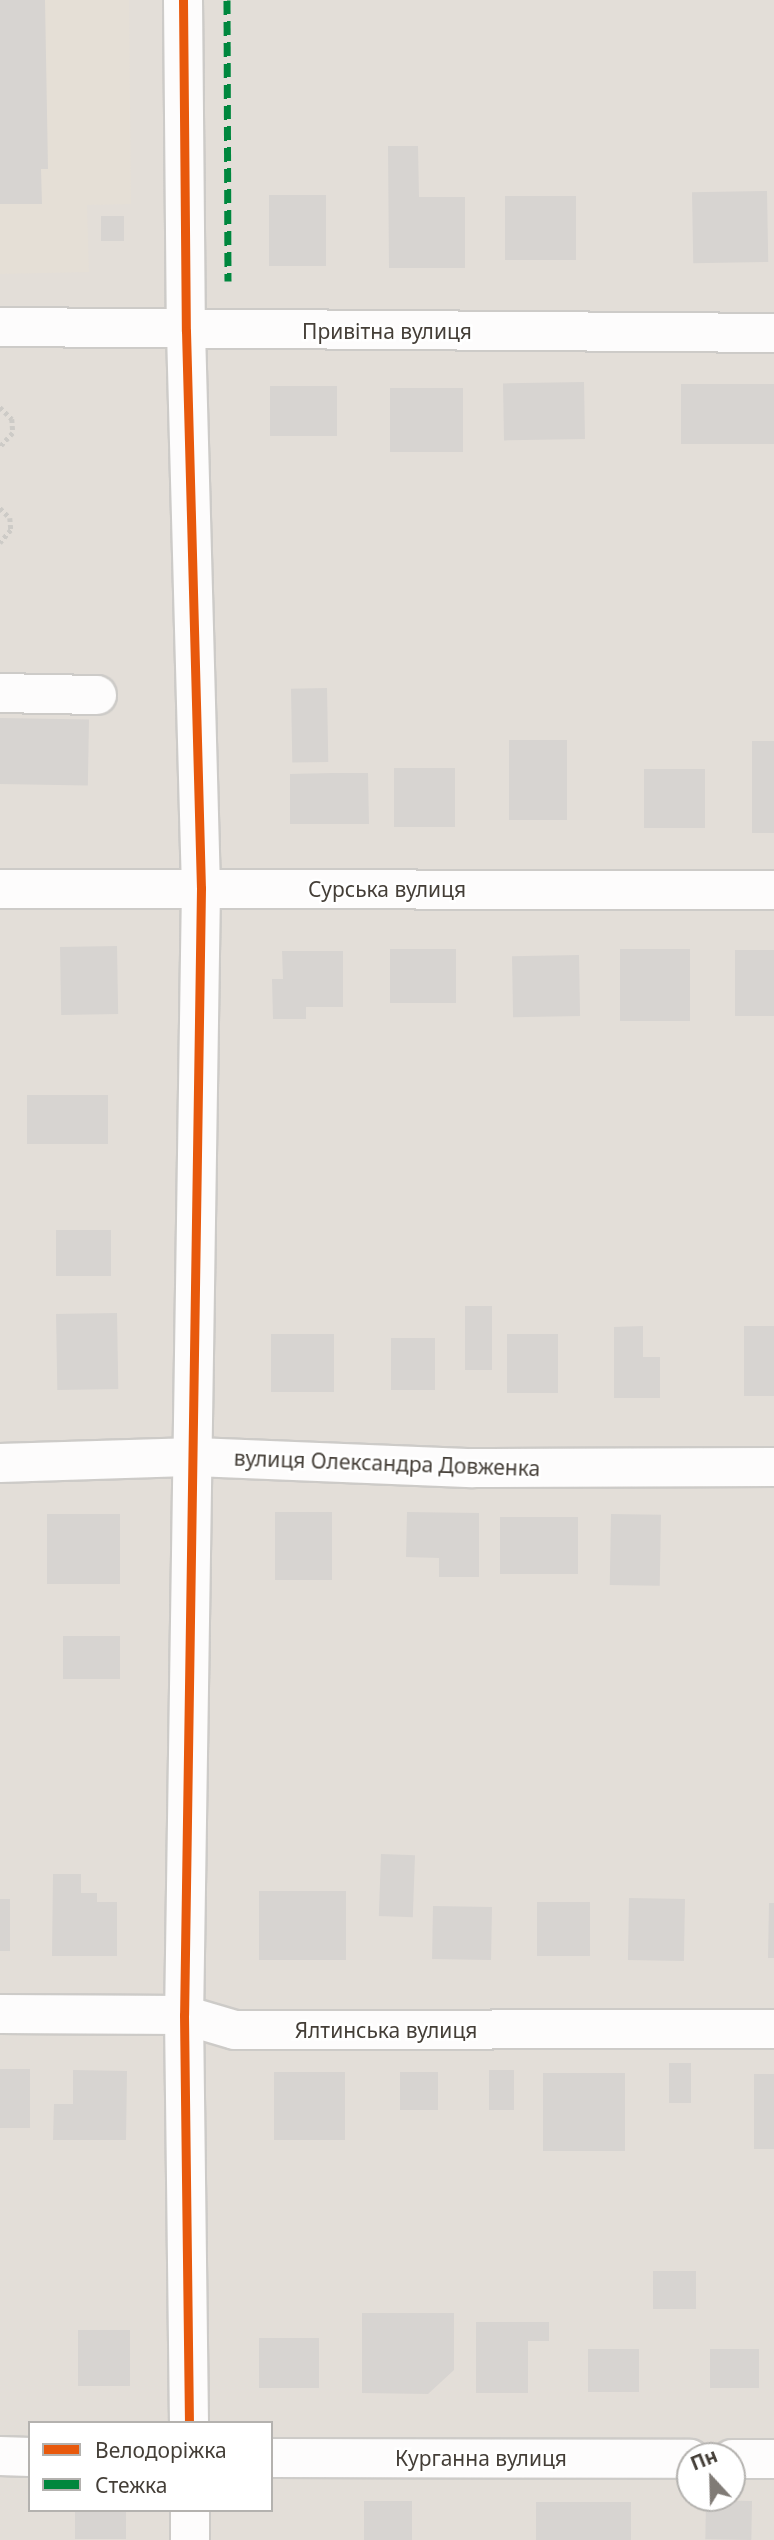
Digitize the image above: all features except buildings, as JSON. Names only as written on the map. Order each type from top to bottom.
[{"type":"street","points":[[183,0],[186,331],[201,888],[195,1457],[184,2015],[189,2421]]},
{"type":"street","name":"Привітна вулиця","points":[[0,327],[186,331],[774,333]]},
{"type":"street","points":[[0,693],[97,695]]},
{"type":"street","name":"Сурська вулиця","points":[[0,889],[774,890]]},
{"type":"street","name":"вулиця Олександра Довженка","points":[[0,1463],[195,1457],[473,1468],[774,1467]]},
{"type":"street","name":"Ялтинська вулиця","points":[[0,2014],[184,2015],[236,2030],[774,2029]]},
{"type":"street","points":[[0,2456],[28,2457]]},
{"type":"street","name":"Курганна вулиця","points":[[273,2458],[676,2459]]},
{"type":"street","points":[[746,2459],[774,2459]]},
{"type":"street","points":[[190,2512],[190,2540]]},
{"type":"path","points":[[0,407],[12,419],[13,433],[0,447]]},
{"type":"path","points":[[0,508],[10,518],[11,530],[0,543]]},
{"type":"shaded area","points":[[0,0],[774,0],[774,2540],[0,2540]]},
{"type":"shaded area","points":[[0,0],[129,0],[131,204],[87,205],[89,272],[0,274]]},
{"type":"marked path","points":[[227,0],[228,281]]},
{"type":"cycle path","points":[[183,0],[186,331],[201,888],[184,2015],[189,2421]]}]
